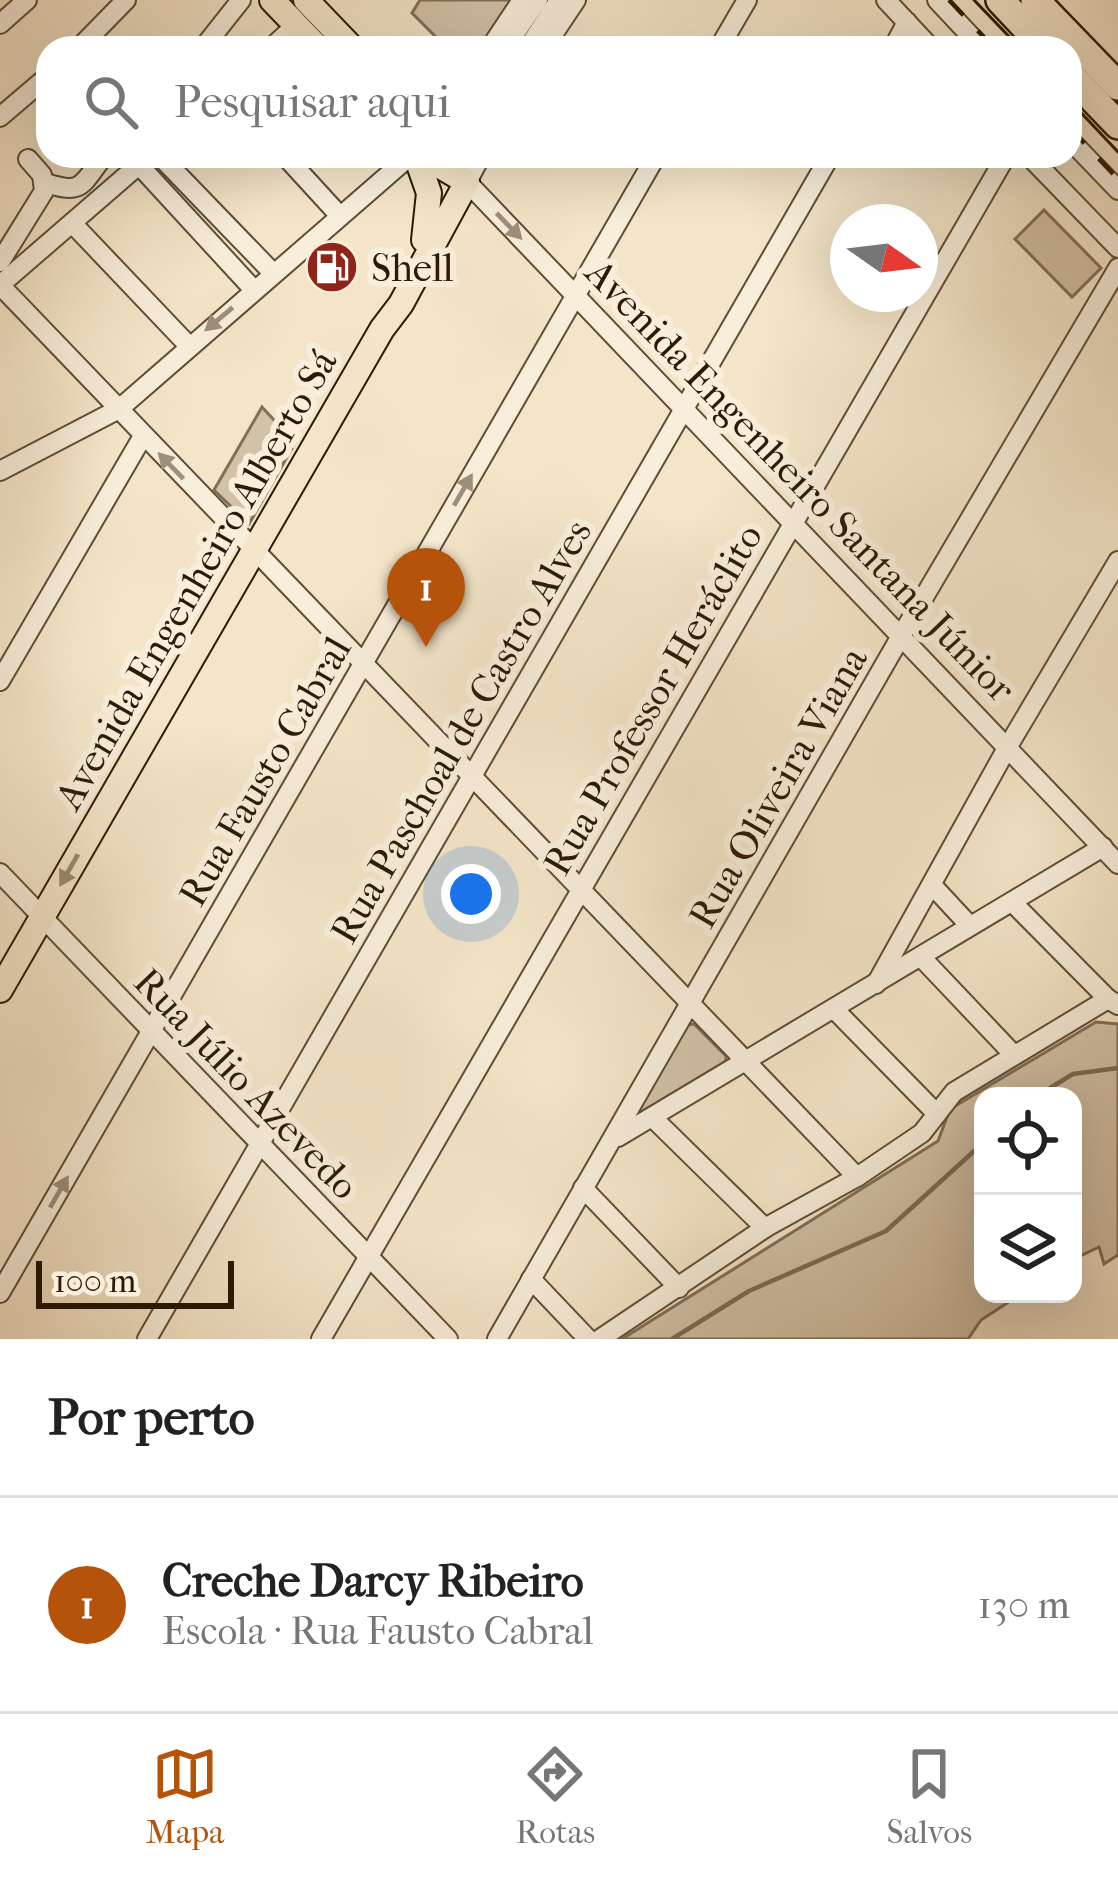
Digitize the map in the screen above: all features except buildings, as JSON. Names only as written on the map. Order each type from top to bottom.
[{"type":"highway","points":[[1000,0],[1034,36]]},
{"type":"highway","points":[[1035,0],[1071,36]]},
{"type":"highway","points":[[1082,46],[1116,80]]},
{"type":"highway","points":[[1082,88],[1118,125]]},
{"type":"main road","points":[[272,0],[306,36]]},
{"type":"main road","points":[[307,0],[341,36]]},
{"type":"main road","points":[[420,168],[429,193],[424,240]]},
{"type":"main road","name":"Avenida Engenheiro Alberto Sá","points":[[382,329],[392,298],[456,170]]},
{"type":"main road","name":"Avenida Engenheiro Alberto Sá","points":[[0,989],[382,329],[401,304],[456,170]]},
{"type":"street","points":[[0,24],[26,0]]},
{"type":"street","points":[[91,36],[126,0]]},
{"type":"street","points":[[212,36],[241,0]]},
{"type":"street","points":[[498,36],[522,0]]},
{"type":"street","points":[[513,36],[538,0]]},
{"type":"street","points":[[536,36],[560,0]]},
{"type":"street","points":[[552,36],[576,0]]},
{"type":"street","points":[[726,36],[747,0]]},
{"type":"street","points":[[886,0],[920,36]]},
{"type":"street","points":[[937,0],[971,36]]},
{"type":"street","points":[[899,36],[908,22]]},
{"type":"street","points":[[285,36],[296,26]]},
{"type":"street","points":[[0,117],[36,86]]},
{"type":"street","points":[[1082,152],[1118,190]]},
{"type":"street","points":[[28,159],[46,183],[66,191],[93,168]]},
{"type":"street","points":[[135,168],[0,285],[857,1177]]},
{"type":"street","points":[[151,168],[254,290]]},
{"type":"street","points":[[172,168],[273,273]]},
{"type":"street","points":[[296,168],[339,215]]},
{"type":"street","points":[[0,471],[119,409],[339,215],[400,168]]},
{"type":"street","name":"Rua Fausto Cabral","points":[[0,1293],[649,168]]},
{"type":"street","name":"Rua Paschoal de Castro Alves","points":[[148,1339],[823,168]]},
{"type":"street","name":"Rua Professor Heráclito","points":[[321,1339],[999,168]]},
{"type":"street","points":[[1041,168],[1118,248]]},
{"type":"street","name":"Avenida Engenheiro Santana Júnior","points":[[456,170],[1118,864]]},
{"type":"street","points":[[0,262],[29,220],[46,183]]},
{"type":"street","points":[[72,223],[189,346]]},
{"type":"street","name":"Rua Oliveira Viana","points":[[496,1339],[1118,268]]},
{"type":"street","points":[[0,681],[142,436]]},
{"type":"street","points":[[875,985],[1118,561]]},
{"type":"street","points":[[612,1140],[1103,847]]},
{"type":"street","name":"Rua Júlio Azevedo","points":[[0,873],[448,1339]]},
{"type":"street","points":[[932,885],[970,926]]},
{"type":"street","points":[[600,1339],[765,1228],[857,1177],[922,1132],[954,1092],[1113,1002],[1012,902]]},
{"type":"street","points":[[922,958],[1014,1054]]},
{"type":"street","points":[[834,1009],[937,1114]]},
{"type":"street","points":[[652,1118],[765,1228]]},
{"type":"street","points":[[584,1188],[679,1288]]},
{"type":"street","points":[[531,1279],[588,1339]]},
{"type":"shaded area","points":[[420,0],[512,0],[488,36],[435,36],[412,13]]},
{"type":"shaded area","points":[[1044,210],[1101,268],[1072,297],[1015,239]]},
{"type":"shaded area","points":[[262,407],[295,443],[249,524],[214,490]]},
{"type":"shaded area","points":[[1096,1022],[1118,1024],[1118,1255],[1104,1264],[1099,1247],[1082,1255],[1082,1087],[987,1087]]},
{"type":"shaded area","points":[[694,1024],[726,1061],[638,1114],[688,1025]]},
{"type":"shaded area","points":[[974,1095],[974,1303],[1007,1303],[981,1320],[968,1339],[622,1339],[938,1141],[950,1109]]},
{"type":"waterway","points":[[1052,1087],[1073,1074],[1118,1068]]},
{"type":"waterway","points":[[672,1339],[749,1291],[886,1231],[974,1151]]},
{"type":"tram line","points":[[974,0],[1008,36]]},
{"type":"tram line","points":[[1082,114],[1118,152]]},
{"type":"railway","points":[[949,0],[983,36]]},
{"type":"railway","points":[[1082,141],[1118,179]]},
{"type":"place","name":"Shell","points":[[332,267]]},
{"type":"place","name":"Creche Darcy Ribeiro","points":[[426,647]]}]
